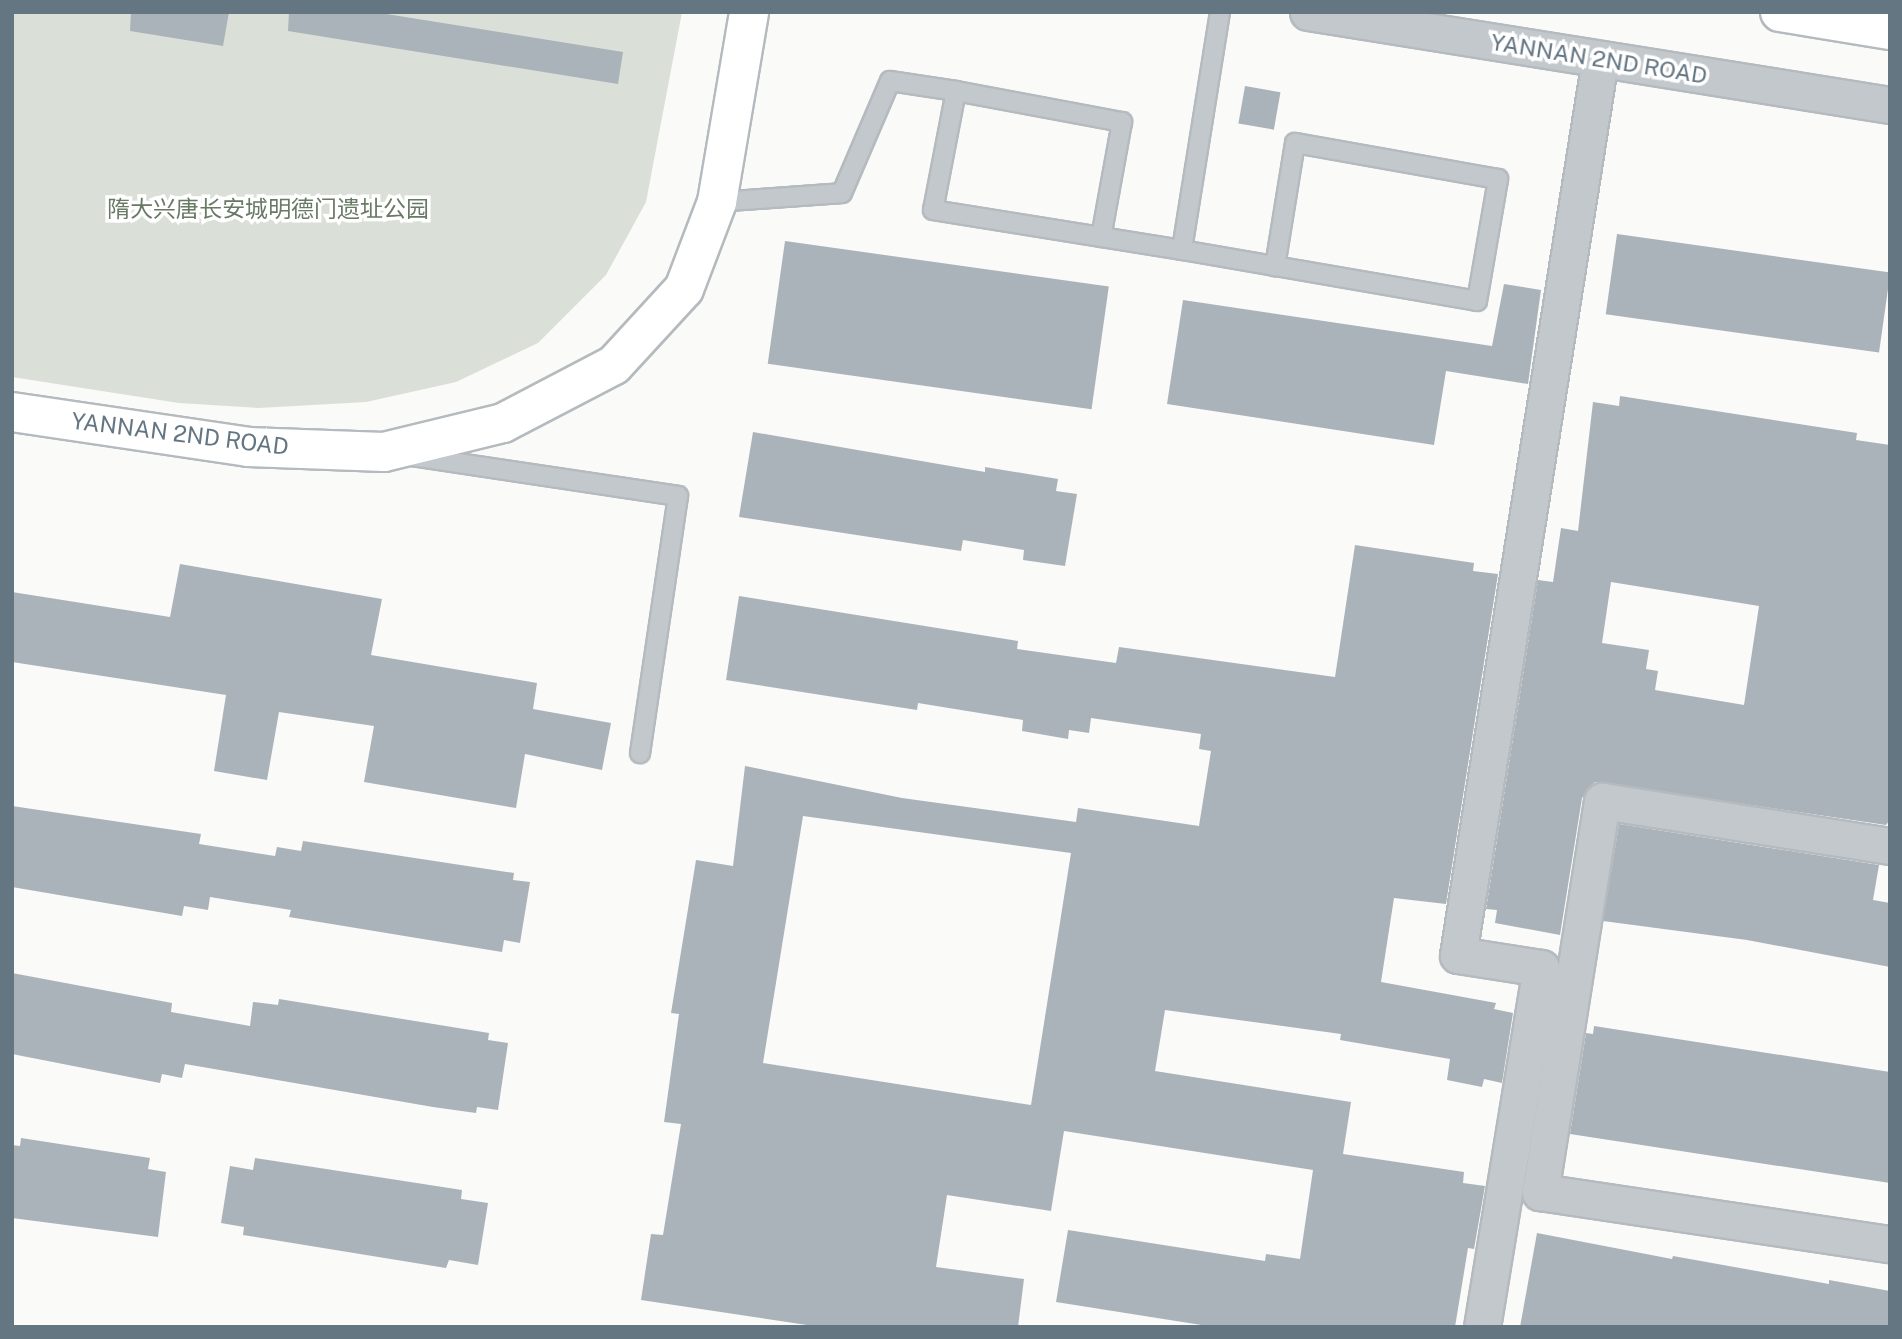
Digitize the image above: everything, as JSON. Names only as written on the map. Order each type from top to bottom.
[{"type":"main road","name":"YANNAN 2ND ROAD","points":[[12,412],[248,447],[384,452],[503,423],[614,365],[684,289],[717,202],[749,12]]},
{"type":"main road","points":[[1780,12],[1890,30]]},
{"type":"street","name":"YANNAN 2ND ROAD","points":[[1308,12],[1890,105]]},
{"type":"street","points":[[1482,1327],[1541,968],[1458,955],[1600,59]]},
{"type":"street","points":[[1890,846],[1602,801],[1540,1192],[1890,1244]]},
{"type":"lane","points":[[1182,250],[1220,12]]},
{"type":"lane","points":[[717,202],[842,193],[890,81],[1122,122],[1101,237]]},
{"type":"lane","points":[[956,91],[933,210],[1477,301],[1498,179],[1294,143],[1276,266]]},
{"type":"lane","points":[[384,452],[678,496],[640,753]]},
{"type":"green space","name":"隋大兴唐长安城明德门遗址公园","points":[[12,12],[682,12],[646,202],[606,275],[538,343],[456,382],[366,402],[258,408],[179,403],[12,377]]},
{"type":"building","points":[[131,12],[229,12],[223,46],[130,31]]},
{"type":"building","points":[[289,12],[374,12],[623,52],[618,84],[288,31]]},
{"type":"building","points":[[1245,86],[1280,92],[1274,130],[1238,123]]},
{"type":"building","points":[[1617,234],[1890,272],[1879,353],[1606,314]]},
{"type":"building","points":[[785,241],[1109,287],[1092,409],[768,364]]},
{"type":"building","points":[[1504,284],[1541,290],[1528,384],[1446,371],[1434,445],[1167,404],[1183,300],[1492,346]]},
{"type":"building","points":[[1620,396],[1857,433],[1856,440],[1890,445],[1890,820],[1886,825],[1595,782],[1582,798],[1560,935],[1495,923],[1497,910],[1486,909],[1538,580],[1553,582],[1561,528],[1578,531],[1593,402],[1619,406]],"holes":[[[1611,582],[1759,606],[1744,705],[1655,690],[1658,671],[1646,669],[1649,650],[1602,643]]]},
{"type":"building","points":[[753,432],[985,472],[985,467],[1058,479],[1056,491],[1077,494],[1065,566],[1023,560],[1024,550],[963,540],[961,551],[739,517]]},
{"type":"building","points":[[1355,545],[1474,563],[1473,571],[1498,574],[1446,904],[1394,898],[1381,982],[1496,1003],[1494,1009],[1513,1013],[1502,1083],[1484,1079],[1482,1087],[1447,1080],[1450,1059],[1340,1040],[1341,1034],[1165,1010],[1155,1071],[1351,1102],[1343,1154],[1464,1172],[1463,1183],[1485,1186],[1474,1249],[1468,1248],[1455,1327],[1214,1327],[1056,1302],[1068,1230],[1265,1261],[1266,1254],[1300,1259],[1313,1170],[1064,1131],[1051,1211],[947,1195],[936,1267],[1024,1279],[1018,1327],[820,1327],[641,1300],[651,1234],[663,1235],[681,1124],[664,1122],[679,1014],[671,1013],[696,860],[733,866],[745,766],[902,798],[1076,822],[1078,808],[1199,826],[1211,751],[1199,749],[1201,734],[1091,718],[1089,733],[1069,730],[1068,739],[1022,731],[1023,720],[918,703],[917,710],[726,680],[739,596],[1018,641],[1017,649],[1116,663],[1119,647],[1335,677]],"holes":[[[803,816],[1071,853],[1031,1105],[763,1063]]]},
{"type":"building","points":[[180,564],[382,599],[371,655],[537,683],[533,709],[611,723],[602,770],[525,754],[516,808],[364,782],[374,726],[279,712],[267,780],[214,771],[226,695],[12,662],[12,592],[170,617]]},
{"type":"building","points":[[12,806],[201,834],[199,844],[275,856],[277,847],[301,851],[303,841],[514,873],[513,880],[530,882],[520,943],[504,940],[502,952],[289,917],[291,910],[210,897],[208,910],[184,906],[182,916],[12,887]]},
{"type":"building","points":[[1619,824],[1879,865],[1873,900],[1890,903],[1890,967],[1747,940],[1603,921]]},
{"type":"building","points":[[12,973],[172,1003],[171,1012],[250,1026],[253,1002],[278,1005],[279,999],[489,1033],[488,1040],[508,1043],[498,1110],[477,1107],[476,1113],[433,1107],[185,1064],[182,1078],[162,1074],[160,1083],[12,1054]]},
{"type":"building","points":[[1594,1026],[1890,1072],[1890,1183],[1570,1134],[1586,1033],[1593,1034]]},
{"type":"building","points":[[21,1138],[150,1158],[148,1169],[166,1172],[158,1237],[12,1218],[12,1145],[20,1146]]},
{"type":"building","points":[[255,1158],[462,1190],[461,1199],[488,1203],[478,1265],[449,1260],[446,1268],[243,1235],[244,1227],[221,1223],[230,1166],[253,1170]]},
{"type":"building","points":[[1537,1233],[1672,1259],[1673,1256],[1829,1284],[1829,1280],[1890,1291],[1890,1327],[1520,1327]]}]
